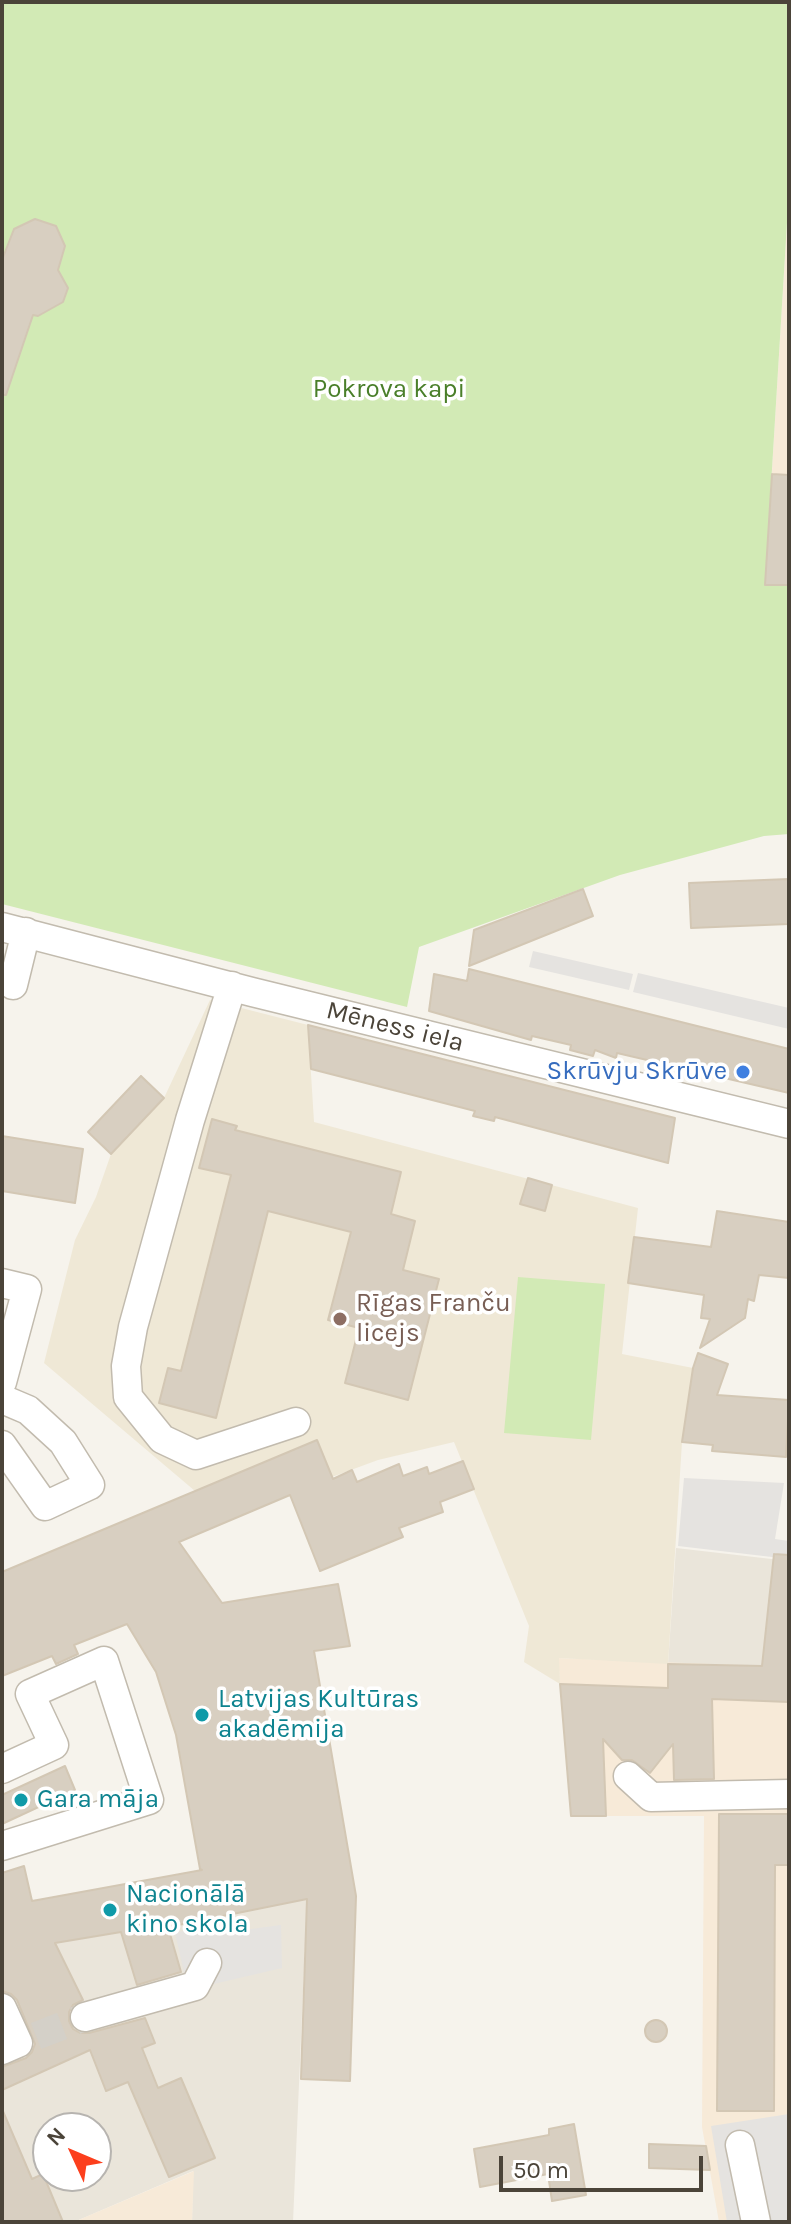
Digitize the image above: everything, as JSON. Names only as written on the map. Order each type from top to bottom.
[{"type":"street","points":[[13,985],[14,929]]},
{"type":"street","name":"Mēness iela","points":[[14,929],[789,1124]]},
{"type":"street","points":[[232,986],[190,1120],[133,1327],[126,1366],[128,1397],[162,1439],[196,1455],[296,1422]]},
{"type":"street","points":[[2,1283],[27,1289],[2,1382]]},
{"type":"street","points":[[2,1399],[28,1410],[63,1442],[90,1485],[45,1506],[2,1445]]},
{"type":"street","points":[[2,1769],[54,1745],[30,1694],[104,1661],[149,1800],[2,1846]]},
{"type":"street","points":[[628,1776],[651,1797],[789,1794]]},
{"type":"street","points":[[85,2017],[195,1986],[207,1963]]},
{"type":"street","points":[[2,2008],[19,2043]]},
{"type":"street","points":[[740,2145],[756,2222]]},
{"type":"shaded area","points":[[789,190],[789,585],[765,585]]},
{"type":"shaded area","points":[[533,951],[633,974],[629,990],[529,967]]},
{"type":"shaded area","points":[[638,973],[789,1008],[789,1029],[633,992]]},
{"type":"shaded area","name":"Rīgas Franču licejs","points":[[210,1000],[308,1025],[314,1122],[638,1208],[622,1354],[693,1368],[682,1442],[668,1664],[559,1658],[560,1684],[524,1662],[529,1626],[454,1442],[378,1460],[332,1477],[317,1440],[195,1491],[44,1363],[75,1240],[96,1197],[111,1154],[164,1098]]},
{"type":"shaded area","points":[[684,1478],[784,1483],[775,1539],[789,1541],[789,1559],[678,1546]]},
{"type":"shaded area","points":[[676,1548],[789,1561],[789,1667],[668,1664]]},
{"type":"shaded area","points":[[558,1658],[789,1667],[789,2222],[719,2222],[702,2127],[704,1816],[571,1816]]},
{"type":"shaded area","points":[[307,1899],[293,2222],[192,2222],[193,2171],[74,2222],[2,2222],[2,1958],[54,1943],[188,1918],[190,1923]]},
{"type":"shaded area","points":[[231,1919],[236,1931],[281,1925],[282,1968],[188,1990],[175,1933]]},
{"type":"shaded area","points":[[789,2114],[789,2222],[727,2222],[711,2126]]},
{"type":"shaded area","points":[[194,2171],[192,2222],[74,2222],[95,2213]]},
{"type":"green space","name":"Pokrova kapi","points":[[2,2],[789,2],[789,190],[765,584],[789,585],[789,834],[764,836],[620,875],[419,947],[407,1007],[2,904]]},
{"type":"green space","points":[[518,1277],[605,1284],[591,1440],[504,1433]]},
{"type":"building","points":[[35,219],[56,226],[65,246],[58,270],[68,288],[63,302],[38,316],[33,315],[6,395],[2,395],[2,260],[14,229]]},
{"type":"building","points":[[772,474],[789,475],[789,585],[765,585]]},
{"type":"building","points":[[789,879],[789,924],[691,928],[689,883]]},
{"type":"building","points":[[583,889],[593,916],[469,966],[474,930]]},
{"type":"building","points":[[469,969],[789,1049],[789,1093],[617,1053],[616,1058],[595,1050],[593,1056],[570,1050],[571,1045],[532,1036],[531,1040],[429,1011],[434,974],[467,981]]},
{"type":"building","points":[[308,1025],[675,1118],[668,1163],[495,1117],[494,1121],[473,1116],[475,1111],[311,1069]]},
{"type":"building","points":[[141,1076],[164,1098],[111,1154],[88,1132]]},
{"type":"building","points":[[212,1119],[237,1126],[235,1130],[401,1172],[391,1214],[415,1221],[403,1270],[439,1279],[408,1400],[345,1383],[359,1328],[328,1320],[351,1232],[268,1211],[216,1418],[159,1403],[168,1368],[181,1371],[231,1175],[199,1168]]},
{"type":"building","points":[[2,1136],[83,1149],[75,1203],[2,1191]]},
{"type":"building","points":[[528,1178],[552,1185],[545,1211],[520,1204]]},
{"type":"building","points":[[717,1211],[789,1222],[789,1278],[759,1275],[754,1301],[748,1299],[745,1318],[700,1348],[710,1319],[701,1318],[704,1295],[628,1283],[634,1237],[711,1247]]},
{"type":"building","points":[[698,1353],[728,1364],[717,1395],[789,1400],[786,1457],[712,1451],[713,1445],[682,1442]]},
{"type":"building","points":[[317,1440],[333,1479],[352,1470],[357,1482],[399,1464],[403,1476],[427,1467],[429,1474],[463,1461],[474,1489],[440,1502],[443,1512],[399,1528],[403,1537],[320,1571],[290,1495],[179,1542],[222,1603],[338,1584],[350,1646],[314,1651],[356,1896],[350,2081],[301,2079],[307,1899],[168,1927],[181,1972],[137,1985],[121,1932],[55,1943],[83,2000],[73,2005],[69,2012],[73,2029],[89,2033],[145,2018],[155,2043],[142,2048],[158,2088],[181,2078],[215,2158],[169,2177],[128,2082],[106,2091],[90,2050],[2,2090],[2,2067],[26,2058],[35,2044],[17,2000],[2,1991],[2,1873],[24,1866],[32,1901],[202,1870],[176,1735],[156,1672],[127,1624],[74,1645],[78,1654],[56,1664],[52,1656],[2,1676],[2,1572]]},
{"type":"building","points":[[774,1554],[789,1555],[789,1702],[712,1699],[714,1779],[674,1780],[673,1744],[650,1773],[632,1760],[622,1760],[603,1739],[606,1816],[571,1816],[560,1684],[668,1688],[668,1664],[762,1666]]},
{"type":"building","points":[[65,1766],[75,1790],[2,1824],[2,1795]]},
{"type":"building","points":[[719,1814],[789,1814],[789,1865],[775,1865],[774,2111],[717,2111]]},
{"type":"building","points":[[656,2020],[664,2023],[667,2031],[664,2039],[656,2042],[648,2039],[645,2031],[648,2023]]},
{"type":"building","points":[[2,2109],[32,2179],[32,2192],[50,2192],[63,2222],[2,2222]]},
{"type":"building","points":[[574,2124],[586,2195],[552,2201],[548,2174],[480,2187],[474,2149],[549,2135],[549,2129]]},
{"type":"building","points":[[649,2144],[706,2146],[710,2170],[649,2168]]},
{"type":"tunnel","points":[[36,2036],[85,2017]]},
{"type":"place","name":"Skrūvju Skrūve","points":[[743,1072]]},
{"type":"place","name":"Rīgas Franču licejs","points":[[340,1319]]},
{"type":"place","name":"Latvijas Kultūras akadēmija","points":[[202,1715]]},
{"type":"place","name":"Gara māja","points":[[21,1800]]},
{"type":"place","name":"Nacionālā kino skola","points":[[110,1910]]}]
